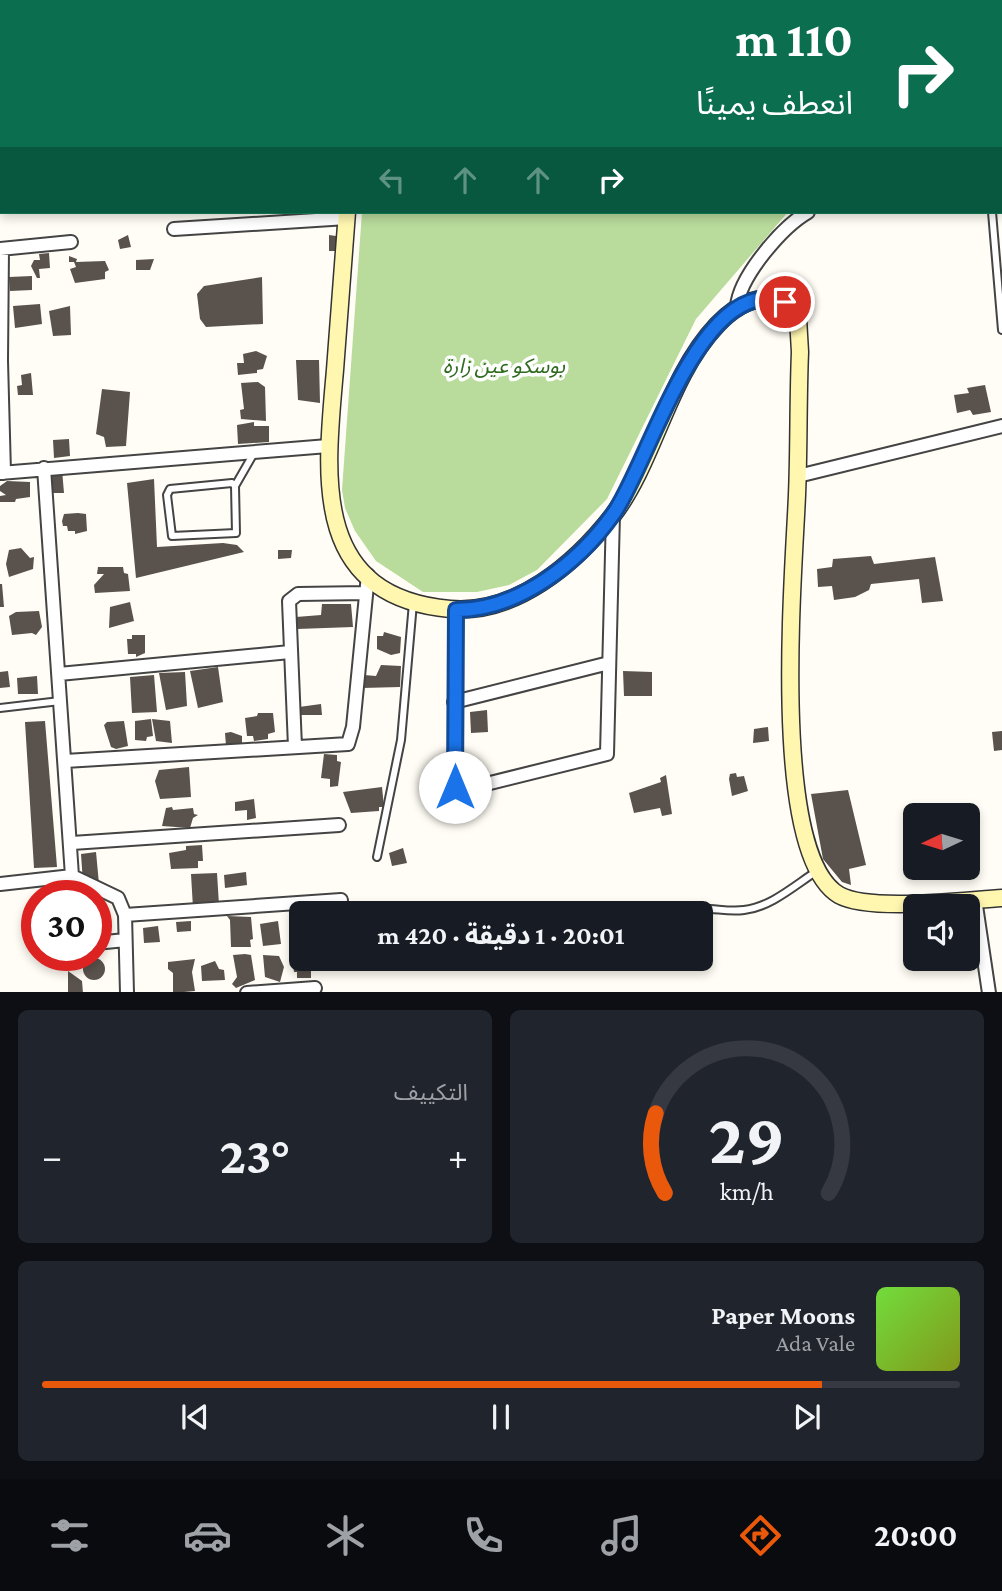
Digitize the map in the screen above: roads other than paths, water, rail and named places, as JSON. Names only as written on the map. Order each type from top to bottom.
[{"type":"main road","points":[[347,215],[328,446],[327,478],[335,528],[347,550],[368,575],[396,596],[413,603],[456,610],[492,606],[534,587],[569,561],[613,514],[689,363],[715,327],[737,306],[759,299],[777,299],[791,306],[798,318],[797,476],[789,695],[806,844],[817,871],[840,896],[866,903],[903,902]]},
{"type":"main road","points":[[980,899],[1002,898]]},
{"type":"street","points":[[737,306],[741,286],[775,240],[806,214]]},
{"type":"street","points":[[174,229],[347,215]]},
{"type":"street","points":[[71,242],[1,249],[2,473],[328,446]]},
{"type":"street","points":[[797,476],[1002,425]]},
{"type":"street","points":[[44,468],[72,843],[72,876]]},
{"type":"street","points":[[456,610],[455,787],[462,790],[607,754],[613,514]]},
{"type":"street","points":[[65,761],[295,747],[342,747],[351,737],[368,575]]},
{"type":"street","points":[[295,747],[290,652],[292,597],[298,594],[366,593]]},
{"type":"street","points":[[58,674],[290,652]]},
{"type":"street","points":[[454,702],[609,663]]},
{"type":"street","points":[[72,843],[339,825]]},
{"type":"street","points":[[0,884],[72,876],[118,898],[125,915],[127,992]]},
{"type":"street","points":[[125,915],[341,900]]},
{"type":"street","points":[[980,932],[989,992]]},
{"type":"street","points":[[112,941],[125,940]]},
{"type":"street","points":[[248,992],[315,988]]},
{"type":"lane","points":[[992,214],[1002,330]]},
{"type":"lane","points":[[235,486],[228,482],[170,489],[167,495],[172,536],[236,533],[235,486],[254,451]]},
{"type":"lane","points":[[377,857],[401,740],[413,603]]},
{"type":"lane","points":[[0,708],[60,701]]},
{"type":"lane","points":[[713,908],[737,911],[753,908],[778,897],[817,871]]},
{"type":"park label","name":"بوسكو عين زارة","points":[[504,366]]}]
